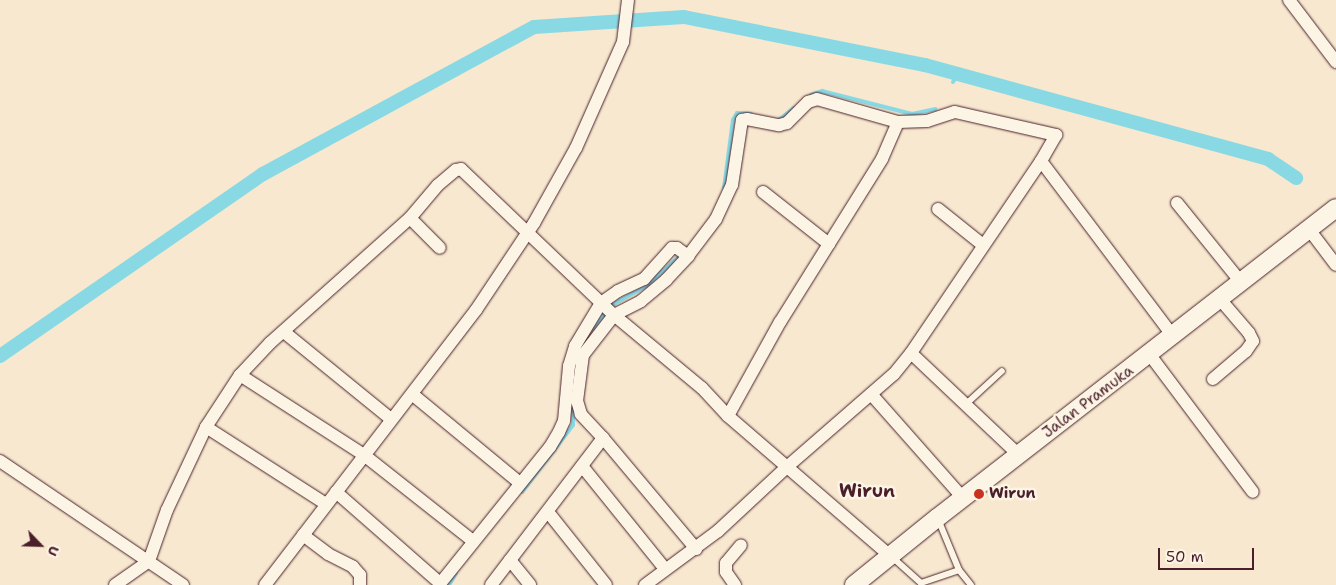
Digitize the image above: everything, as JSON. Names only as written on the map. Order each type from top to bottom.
[{"type":"main road","name":"Jalan Pramuka","points":[[854,585],[937,518],[1173,336],[1240,281],[1336,208]]},
{"type":"street","points":[[265,585],[476,310],[527,234],[576,148],[625,35],[628,0]]},
{"type":"street","points":[[1289,0],[1336,62]]},
{"type":"street","points":[[336,492],[440,584],[559,432],[564,421],[569,366],[575,346],[608,309],[641,301],[716,219],[729,193],[742,120],[747,119],[779,125],[787,122],[808,102],[817,99],[898,122],[916,122],[955,112],[1056,135],[911,353],[894,374],[696,549],[645,585]]},
{"type":"street","points":[[728,416],[780,322],[882,159],[898,122]]},
{"type":"street","points":[[1040,161],[1173,336]]},
{"type":"street","points":[[115,585],[149,561],[167,510],[206,427],[240,375],[270,343],[410,218],[438,186],[456,170],[461,169],[527,234],[608,309],[702,388],[728,416],[890,556]]},
{"type":"street","points":[[763,192],[829,244]]},
{"type":"street","points":[[1177,203],[1240,281]]},
{"type":"street","points":[[938,209],[983,245]]},
{"type":"street","points":[[410,218],[440,248]]},
{"type":"street","points":[[1314,224],[1336,265]]},
{"type":"street","points":[[685,253],[672,248],[644,279],[618,291],[583,355],[577,401],[581,414],[696,549]]},
{"type":"street","points":[[1213,379],[1246,350],[1253,341],[1249,332],[1220,298]]},
{"type":"street","points":[[284,332],[391,419]]},
{"type":"street","points":[[911,353],[1019,455]]},
{"type":"street","points":[[1150,354],[1253,492]]},
{"type":"street","points":[[240,375],[364,455],[473,541]]},
{"type":"street","points":[[412,394],[520,483]]},
{"type":"street","points":[[870,394],[963,498]]},
{"type":"street","points":[[206,427],[326,504]]},
{"type":"street","points":[[491,585],[603,438]]},
{"type":"street","points":[[0,461],[183,585]]},
{"type":"street","points":[[582,466],[665,570]]},
{"type":"street","points":[[548,512],[606,585]]},
{"type":"street","points":[[303,535],[328,554],[353,567],[360,575],[360,585]]},
{"type":"street","points":[[735,585],[726,572],[726,564],[741,545]]},
{"type":"street","points":[[510,560],[530,585]]},
{"type":"lane","points":[[966,405],[1002,371]]},
{"type":"lane","points":[[937,518],[959,570],[971,585]]},
{"type":"lane","points":[[890,556],[921,583],[959,570]]},
{"type":"waterway","points":[[0,356],[263,174],[534,27],[684,17],[925,65],[1268,159],[1296,178]]},
{"type":"waterway","points":[[953,82],[958,74]]},
{"type":"waterway","points":[[811,95],[822,91],[912,114],[935,109]]},
{"type":"waterway","points":[[780,119],[794,108]]},
{"type":"waterway","points":[[724,188],[733,120],[737,113],[751,114]]},
{"type":"waterway","points":[[592,329],[612,305],[646,286],[682,254]]},
{"type":"waterway","points":[[522,492],[573,425],[573,409]]},
{"type":"waterway","points":[[449,585],[456,573]]},
{"type":"place","name":"Wirun","points":[[979,494]]},
{"type":"district","name":"Wirun","points":[[867,491]]}]
